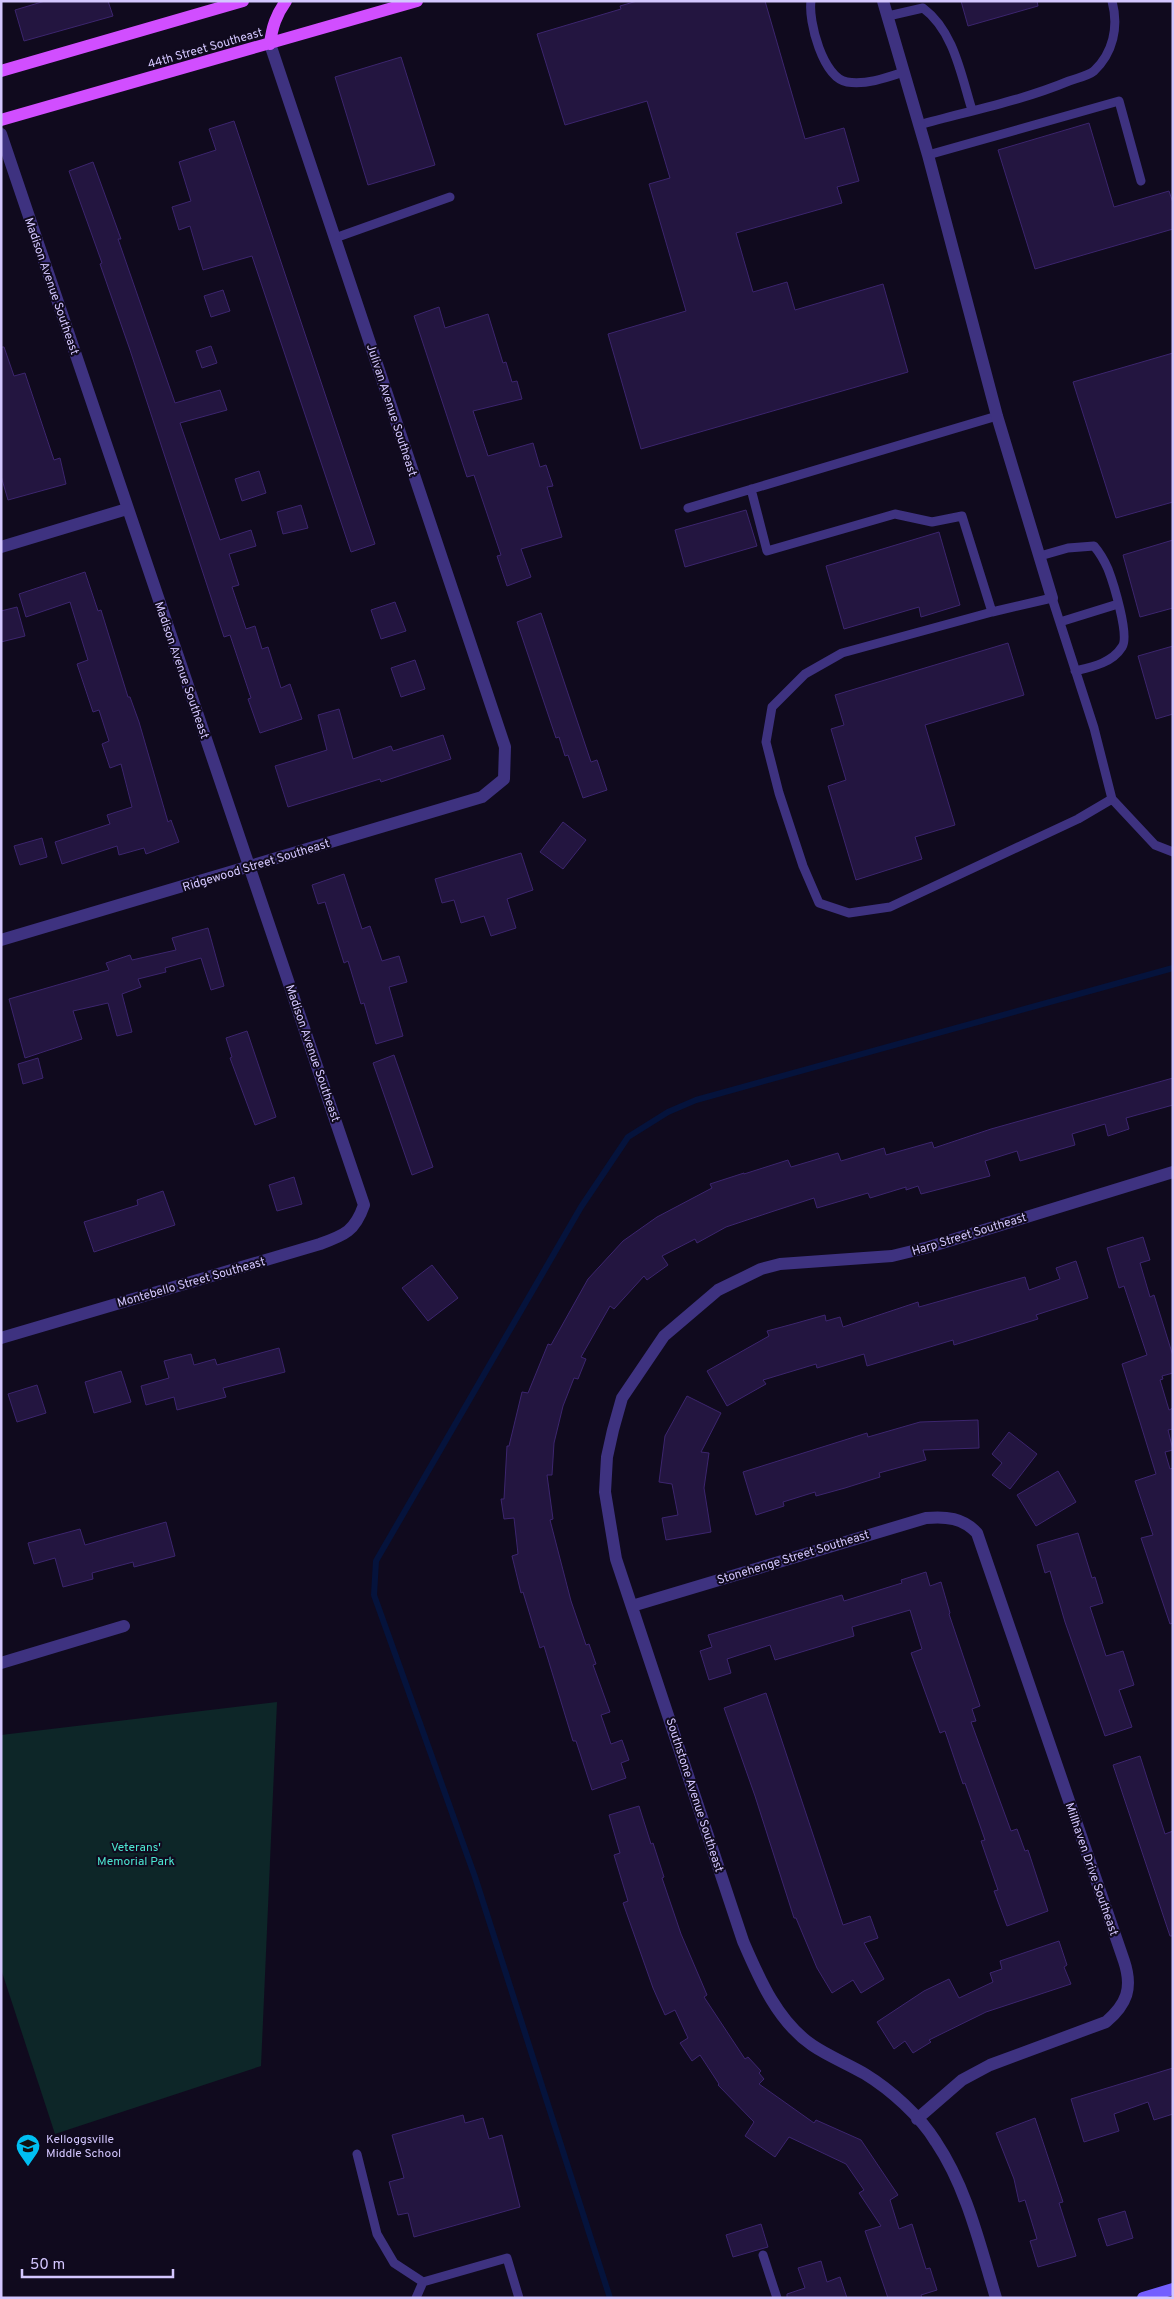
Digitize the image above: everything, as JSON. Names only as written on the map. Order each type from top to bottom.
[{"type":"main road","points":[[1,71],[243,1]]},
{"type":"main road","points":[[270,44],[272,27],[286,1]]},
{"type":"main road","name":"44th Street Southeast","points":[[1,120],[416,1]]},
{"type":"street","points":[[883,1],[928,155],[997,416],[1052,598]]},
{"type":"street","name":"Julivan Avenue Southeast","points":[[270,44],[505,747],[504,778]]},
{"type":"street","name":"Madison Avenue Southeast","points":[[1,134],[364,1205]]},
{"type":"street","points":[[1,546],[127,509]]},
{"type":"street","name":"Ridgewood Street Southeast","points":[[1,940],[482,797],[504,778]]},
{"type":"street","name":"Harp Street Southeast","points":[[761,1270],[796,1262],[892,1256],[929,1247],[1173,1172]]},
{"type":"street","name":"Montebello Street Southeast","points":[[1,1338],[342,1236],[358,1221],[364,1205]]},
{"type":"street","name":"Southstone Avenue Southeast","points":[[761,1270],[718,1290],[664,1336],[622,1398],[607,1457],[605,1492],[616,1559],[743,1941],[765,1988],[775,2005],[811,2044],[867,2075],[892,2095],[936,2141],[958,2181],[996,2298]]},
{"type":"street","name":"Stonehenge Street Southeast","points":[[632,1606],[910,1522],[940,1517],[955,1518]]},
{"type":"street","name":"Millhaven Drive Southeast","points":[[916,2119],[962,2080],[990,2065],[1106,2022],[1118,2012],[1125,2001],[1128,1986],[1128,1973],[980,1541],[977,1533],[970,1525],[955,1518]]},
{"type":"street","points":[[1,1663],[124,1626]]},
{"type":"street","points":[[1143,2298],[1173,2289]]},
{"type":"lane","points":[[811,1],[810,10],[818,43],[832,72],[844,82],[861,83],[904,72]]},
{"type":"lane","points":[[919,125],[1054,88],[1092,72],[1106,57],[1115,34],[1115,11],[1112,1]]},
{"type":"lane","points":[[888,16],[923,8],[940,22],[948,39],[972,110]]},
{"type":"lane","points":[[928,155],[1119,101],[1141,181]]},
{"type":"lane","points":[[335,238],[450,197]]},
{"type":"lane","points":[[688,508],[997,416]]},
{"type":"lane","points":[[751,488],[767,551],[895,514],[932,522],[962,516],[992,612]]},
{"type":"lane","points":[[1040,556],[1068,548],[1094,546],[1101,554],[1109,571],[1124,631],[1124,646],[1114,656],[1099,664],[1075,671]]},
{"type":"lane","points":[[1112,799],[1078,818],[890,906],[849,913],[819,903],[803,866],[779,793],[766,742],[772,707],[805,674],[842,653],[992,612],[1052,598],[1094,728],[1112,799],[1155,845],[1173,852]]},
{"type":"lane","points":[[1060,622],[1118,604]]},
{"type":"lane","points":[[358,2154],[377,2234],[394,2264],[423,2282],[507,2258],[519,2298]]},
{"type":"lane","points":[[762,2255],[777,2298]]},
{"type":"lane","points":[[416,2298],[423,2282]]},
{"type":"green space","name":"Veterans' Memorial Park","points":[[277,1702],[261,2066],[55,2134],[1,1969],[1,1735]]},
{"type":"building","points":[[45,1],[108,1],[113,16],[24,41],[15,10]]},
{"type":"building","points":[[637,1],[765,1],[805,139],[844,128],[859,181],[837,187],[842,203],[736,233],[753,292],[787,282],[795,310],[883,284],[908,372],[641,449],[608,334],[686,311],[649,184],[670,178],[647,101],[565,125],[537,34],[621,9],[620,6]]},
{"type":"building","points":[[961,1],[1037,1],[1038,6],[968,26]]},
{"type":"building","points":[[401,57],[435,165],[368,185],[335,77]]},
{"type":"building","points":[[234,121],[375,544],[351,552],[252,256],[203,270],[190,226],[179,230],[172,207],[191,201],[179,162],[216,150],[209,129]]},
{"type":"building","points":[[1089,123],[1114,207],[1169,191],[1173,203],[1173,229],[1035,269],[998,150]]},
{"type":"building","points":[[93,162],[121,239],[118,239],[175,403],[220,390],[227,410],[180,423],[220,540],[251,530],[256,546],[229,554],[239,585],[232,587],[246,629],[255,626],[262,649],[268,647],[281,688],[290,684],[302,719],[260,733],[248,699],[251,698],[230,635],[224,637],[100,264],[102,263],[69,171]]},
{"type":"building","points":[[223,290],[230,311],[211,317],[204,296]]},
{"type":"building","points":[[439,307],[445,328],[488,314],[503,363],[506,362],[512,382],[517,381],[522,399],[473,411],[488,456],[533,443],[540,467],[546,465],[553,486],[547,487],[562,537],[521,549],[531,577],[507,586],[497,556],[501,555],[474,475],[467,477],[414,316]]},
{"type":"building","points":[[211,346],[217,363],[202,368],[196,351]]},
{"type":"building","points":[[1,347],[4,347],[14,376],[25,373],[54,460],[60,458],[66,484],[8,500],[1,476]]},
{"type":"building","points":[[1173,353],[1173,502],[1116,518],[1073,382]]},
{"type":"building","points":[[259,471],[266,493],[242,501],[235,479]]},
{"type":"building","points":[[301,505],[308,528],[283,534],[277,512]]},
{"type":"building","points":[[746,510],[757,546],[685,567],[675,530]]},
{"type":"building","points":[[939,532],[960,605],[921,617],[919,607],[844,629],[826,566]]},
{"type":"building","points":[[1173,540],[1173,608],[1140,617],[1123,555]]},
{"type":"building","points":[[85,572],[98,611],[101,610],[128,697],[130,697],[139,722],[168,822],[171,820],[179,842],[146,854],[144,848],[119,855],[117,846],[62,864],[55,842],[110,824],[107,815],[132,807],[121,764],[110,768],[102,744],[109,741],[99,710],[93,712],[77,664],[88,660],[70,602],[26,617],[19,594]]},
{"type":"building","points":[[395,602],[406,631],[381,639],[371,610]]},
{"type":"building","points":[[17,607],[25,636],[1,642],[1,611]]},
{"type":"building","points":[[541,613],[591,762],[597,760],[607,790],[583,798],[568,755],[565,756],[559,737],[556,738],[517,622]]},
{"type":"building","points":[[1008,643],[1024,695],[925,725],[955,825],[915,837],[922,859],[856,880],[828,786],[846,780],[831,729],[844,725],[835,695]]},
{"type":"building","points":[[1173,646],[1173,714],[1156,719],[1138,656]]},
{"type":"building","points":[[415,660],[425,689],[401,697],[391,668]]},
{"type":"building","points":[[339,709],[353,759],[391,746],[393,751],[443,735],[451,759],[381,782],[380,779],[288,807],[275,766],[327,750],[318,715]]},
{"type":"building","points":[[563,822],[586,840],[563,869],[540,852]]},
{"type":"building","points":[[42,838],[47,857],[20,865],[14,846]]},
{"type":"building","points":[[521,853],[533,890],[507,899],[516,928],[491,936],[484,916],[461,923],[454,900],[442,903],[435,879]]},
{"type":"building","points":[[344,874],[362,929],[370,926],[382,961],[399,956],[407,982],[389,987],[403,1036],[376,1044],[364,1003],[361,1004],[348,961],[344,963],[325,902],[318,904],[312,885]]},
{"type":"building","points":[[208,928],[224,986],[211,990],[201,958],[165,968],[166,972],[138,979],[141,987],[122,994],[132,1032],[117,1036],[108,1003],[73,1011],[82,1039],[25,1058],[9,999],[109,970],[106,963],[130,955],[132,960],[176,950],[172,938]]},
{"type":"building","points":[[247,1031],[276,1117],[255,1125],[230,1058],[232,1057],[226,1038]]},
{"type":"building","points":[[394,1055],[433,1167],[412,1175],[373,1063]]},
{"type":"building","points":[[38,1058],[43,1078],[23,1084],[18,1064]]},
{"type":"building","points":[[1173,1078],[1173,1105],[1126,1118],[1129,1129],[1108,1136],[1105,1124],[1072,1134],[1075,1145],[1020,1161],[1017,1151],[985,1161],[990,1176],[921,1194],[918,1186],[906,1190],[906,1187],[870,1198],[868,1193],[817,1208],[814,1198],[726,1227],[697,1243],[695,1239],[662,1256],[668,1265],[647,1280],[644,1276],[614,1309],[610,1306],[581,1357],[586,1359],[578,1379],[574,1378],[563,1406],[554,1443],[552,1475],[547,1475],[553,1519],[550,1520],[571,1601],[586,1645],[589,1644],[596,1664],[593,1665],[610,1712],[601,1715],[611,1744],[622,1740],[629,1760],[621,1763],[626,1778],[592,1790],[576,1741],[573,1741],[544,1646],[540,1648],[523,1592],[521,1593],[512,1556],[518,1554],[514,1518],[504,1519],[501,1499],[504,1499],[507,1446],[509,1446],[522,1392],[528,1393],[548,1344],[551,1345],[588,1279],[623,1241],[657,1217],[712,1188],[710,1184],[788,1160],[791,1167],[838,1153],[841,1161],[884,1148],[886,1155],[932,1142],[934,1148],[991,1129]]},
{"type":"building","points":[[294,1177],[302,1204],[277,1211],[269,1185]]},
{"type":"building","points":[[163,1191],[175,1225],[94,1252],[84,1222],[138,1205],[137,1200]]},
{"type":"building","points":[[1143,1237],[1150,1260],[1140,1263],[1150,1297],[1154,1295],[1173,1356],[1173,1373],[1162,1376],[1163,1379],[1160,1380],[1169,1410],[1173,1408],[1173,1429],[1168,1430],[1173,1450],[1165,1452],[1170,1469],[1173,1468],[1173,1623],[1170,1624],[1141,1538],[1153,1535],[1135,1481],[1156,1474],[1122,1364],[1147,1355],[1124,1286],[1119,1288],[1107,1248]]},
{"type":"building","points":[[1076,1261],[1088,1298],[1036,1315],[1038,1319],[954,1345],[953,1340],[867,1366],[864,1354],[817,1368],[816,1364],[763,1380],[766,1384],[727,1406],[707,1371],[769,1336],[767,1331],[825,1315],[826,1321],[840,1317],[843,1327],[918,1302],[919,1307],[1025,1277],[1029,1290],[1060,1279],[1056,1268]]},
{"type":"building","points":[[432,1265],[458,1298],[428,1321],[402,1288]]},
{"type":"building","points":[[279,1348],[285,1372],[223,1388],[226,1397],[177,1410],[174,1397],[146,1405],[141,1386],[169,1378],[164,1361],[191,1354],[194,1365],[215,1359],[217,1365]]},
{"type":"building","points":[[121,1371],[131,1402],[94,1413],[85,1382]]},
{"type":"building","points":[[37,1385],[46,1413],[17,1422],[8,1394]]},
{"type":"building","points":[[687,1396],[721,1413],[701,1452],[709,1453],[704,1488],[711,1532],[666,1540],[662,1518],[678,1515],[672,1484],[659,1482],[665,1436]]},
{"type":"building","points":[[978,1420],[979,1448],[923,1450],[926,1460],[879,1473],[880,1477],[845,1488],[816,1496],[815,1492],[783,1502],[784,1506],[756,1515],[743,1472],[867,1433],[868,1437],[920,1422]]},
{"type":"building","points":[[1009,1432],[1037,1454],[1010,1489],[992,1475],[1002,1463],[992,1454]]},
{"type":"building","points":[[1058,1471],[1076,1502],[1036,1526],[1017,1495]]},
{"type":"building","points":[[166,1522],[175,1556],[134,1567],[133,1562],[92,1573],[93,1579],[63,1587],[55,1558],[34,1564],[28,1543],[80,1529],[85,1545]]},
{"type":"building","points":[[1078,1533],[1092,1578],[1095,1577],[1103,1603],[1090,1607],[1106,1656],[1123,1651],[1134,1685],[1119,1690],[1132,1727],[1105,1736],[1065,1622],[1050,1571],[1045,1573],[1037,1545]]},
{"type":"building","points":[[926,1572],[930,1586],[941,1582],[949,1614],[980,1706],[972,1709],[976,1721],[971,1722],[1011,1831],[1017,1829],[1025,1851],[1028,1850],[1048,1911],[1007,1926],[994,1891],[998,1890],[981,1841],[985,1840],[965,1783],[963,1784],[945,1731],[940,1733],[911,1653],[922,1649],[910,1610],[852,1627],[854,1636],[775,1660],[770,1645],[727,1659],[731,1673],[709,1680],[700,1651],[712,1647],[708,1635],[842,1595],[844,1601],[902,1583],[901,1580]]},
{"type":"building","points":[[766,1693],[843,1925],[870,1916],[878,1938],[864,1943],[884,1979],[861,1993],[853,1980],[832,1993],[817,1968],[796,1918],[794,1918],[755,1796],[724,1708]]},
{"type":"building","points":[[1140,1756],[1165,1834],[1173,1831],[1173,1936],[1170,1936],[1113,1765]]},
{"type":"building","points":[[639,1806],[651,1844],[653,1843],[664,1877],[662,1878],[681,1934],[707,1995],[704,1997],[745,2059],[748,2057],[761,2071],[759,2073],[764,2079],[759,2084],[814,2123],[816,2120],[861,2140],[898,2195],[890,2200],[899,2229],[912,2224],[926,2269],[930,2268],[937,2290],[921,2295],[922,2298],[888,2298],[865,2231],[881,2226],[859,2193],[864,2190],[846,2164],[789,2137],[775,2157],[745,2136],[754,2122],[718,2085],[700,2055],[692,2061],[680,2043],[688,2038],[675,2010],[665,2015],[653,1988],[623,1903],[628,1901],[614,1855],[620,1853],[609,1815]]},
{"type":"building","points":[[1059,1941],[1067,1965],[1064,1967],[1071,1984],[986,2012],[929,2040],[931,2042],[913,2053],[905,2041],[894,2049],[877,2022],[924,1991],[949,1979],[959,1998],[993,1982],[990,1973],[1002,1969],[1000,1961]]},
{"type":"building","points":[[1173,2068],[1173,2114],[1154,2120],[1148,2102],[1114,2114],[1119,2131],[1084,2142],[1071,2099]]},
{"type":"building","points":[[463,2115],[465,2123],[483,2118],[489,2139],[502,2135],[520,2207],[414,2237],[408,2213],[398,2215],[389,2182],[404,2178],[392,2135]]},
{"type":"building","points":[[1035,2118],[1063,2202],[1059,2203],[1076,2256],[1038,2267],[1030,2241],[1037,2239],[1025,2200],[1019,2202],[1014,2179],[996,2133]]},
{"type":"building","points":[[1125,2211],[1133,2238],[1107,2246],[1098,2219]]},
{"type":"building","points":[[761,2224],[768,2247],[733,2257],[726,2235]]},
{"type":"building","points":[[821,2261],[827,2282],[840,2277],[847,2298],[787,2298],[787,2294],[805,2288],[798,2268]]},
{"type":"waterway","points":[[610,2298],[475,1877],[374,1595],[376,1561],[581,1207],[628,1137],[668,1112],[696,1100],[1173,968]]},
{"type":"place","name":"Kelloggsville Middle School","points":[[28,2167]]}]
